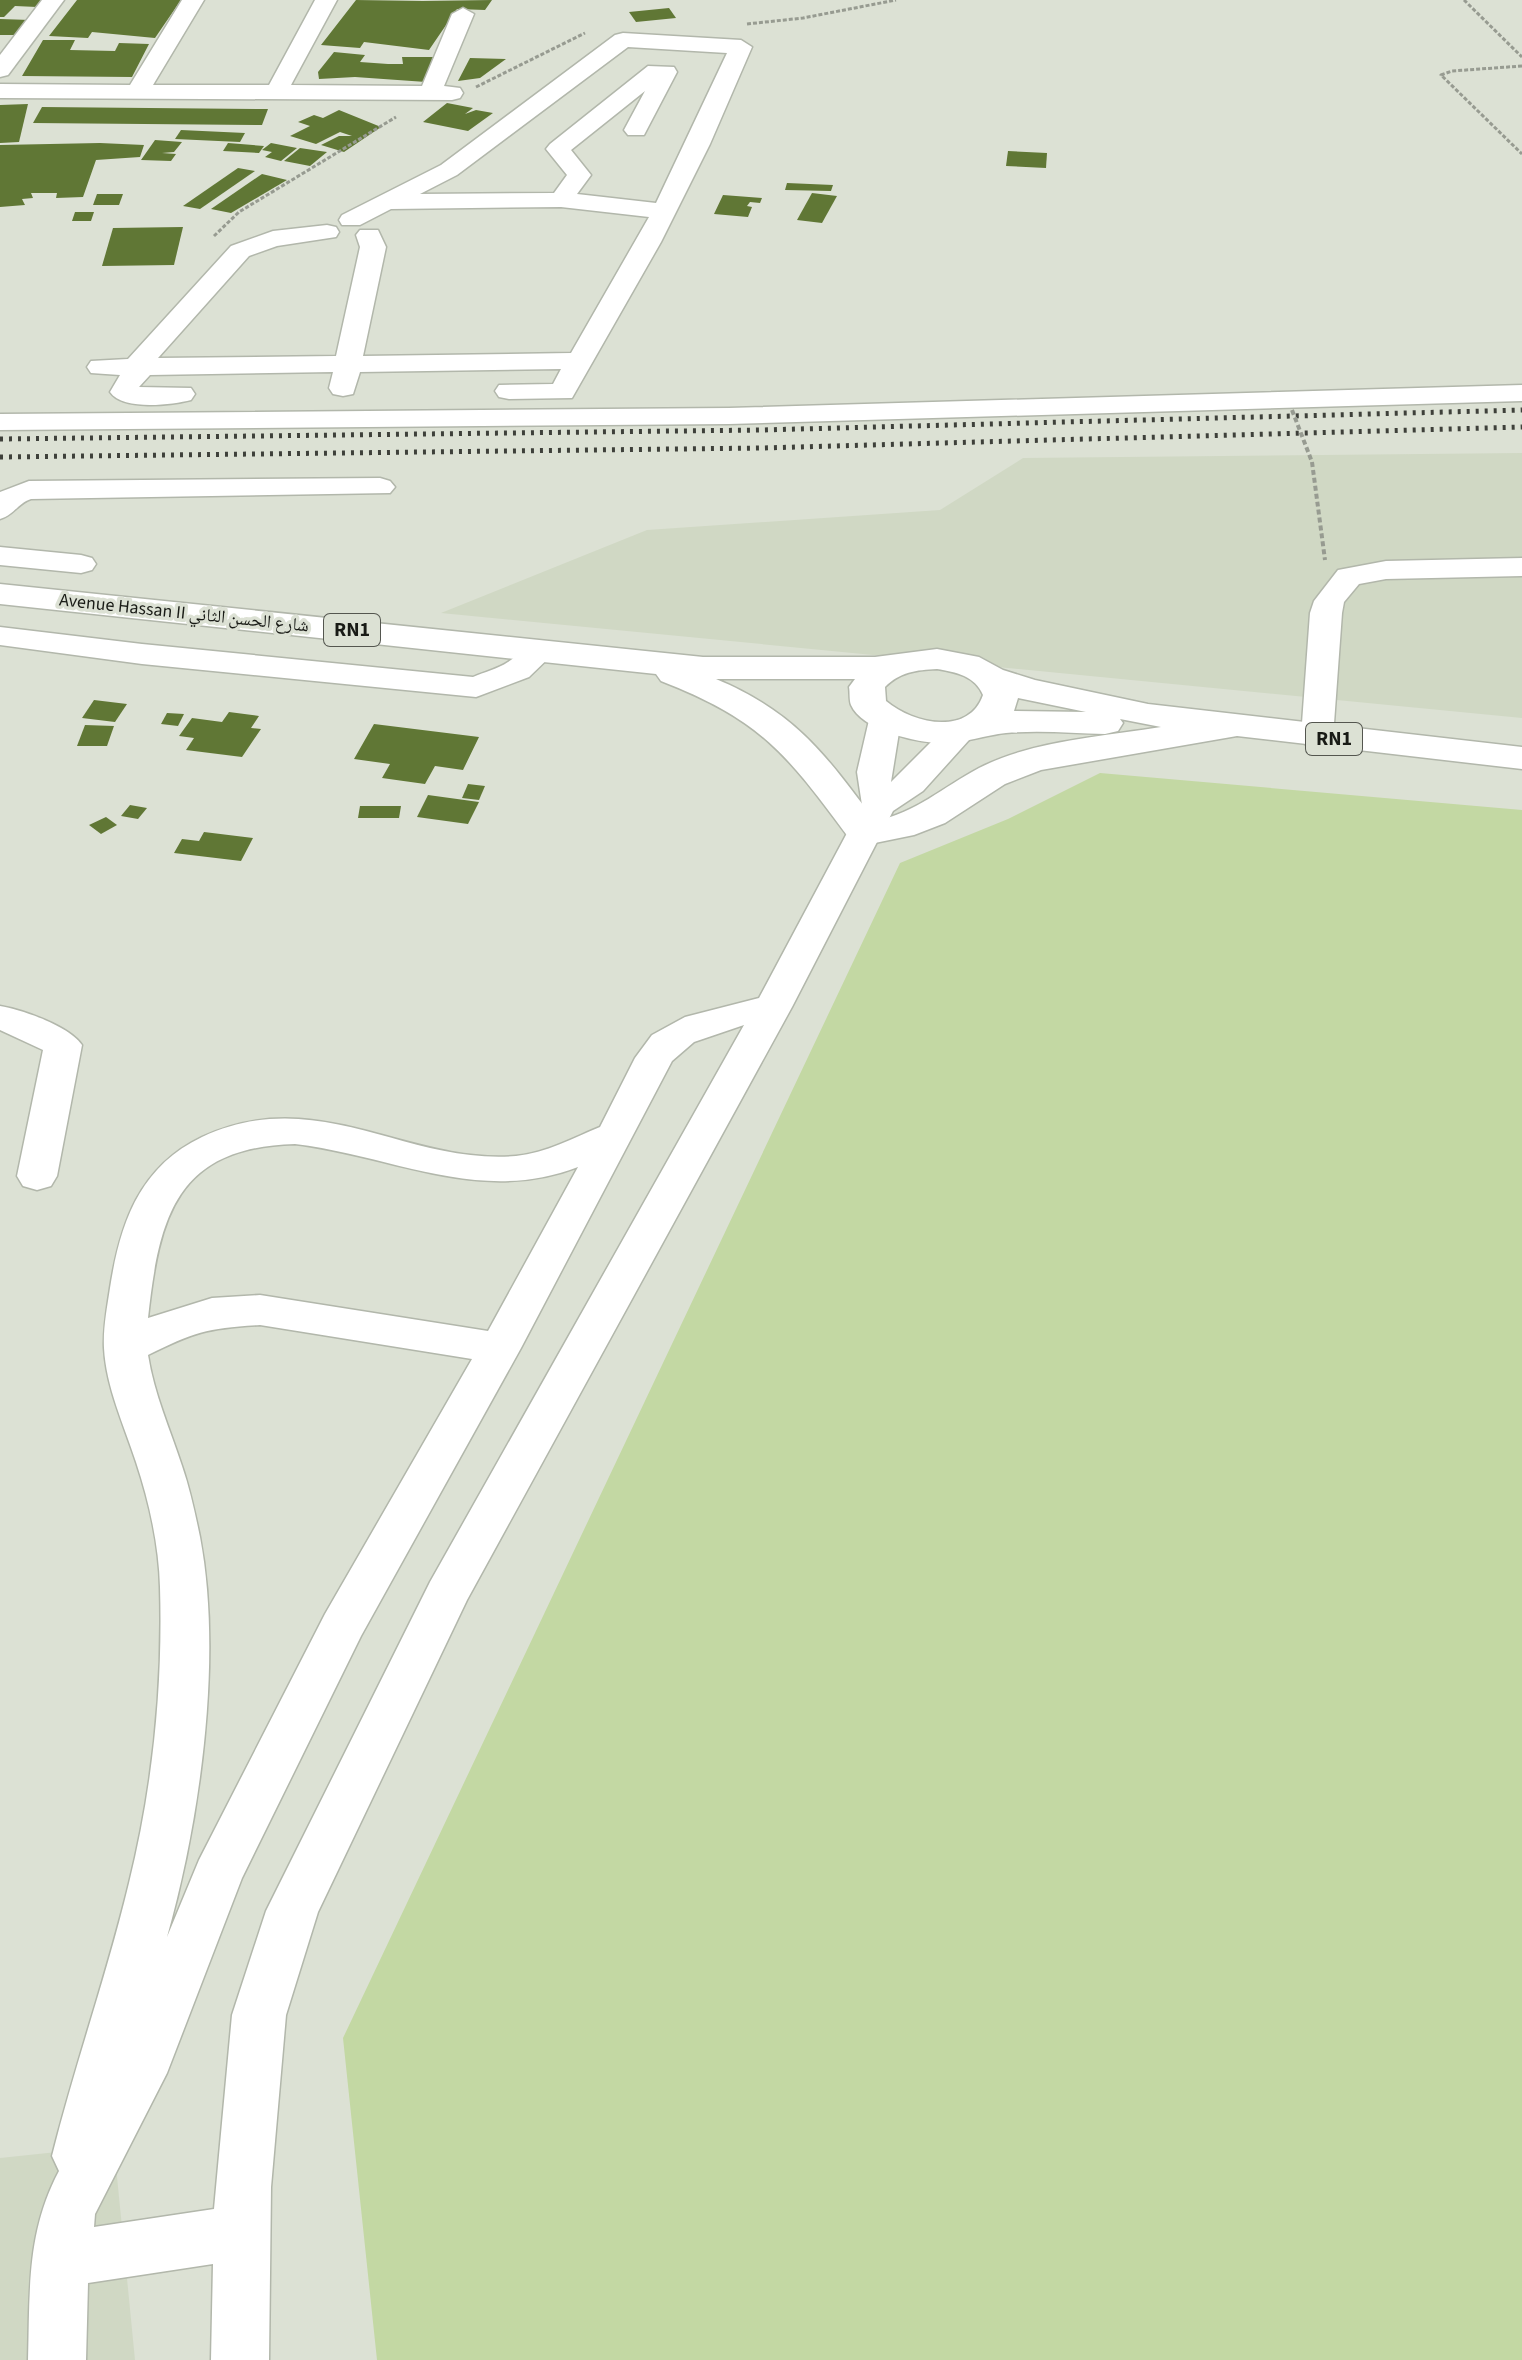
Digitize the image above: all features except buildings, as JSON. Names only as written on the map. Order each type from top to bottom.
[{"type":"main road","name":"Avenue Hassan II شارع الحسن الثاني","points":[[0,594],[703,668],[866,668],[937,659],[968,665],[991,678]]},
{"type":"main road","points":[[634,660],[698,684],[768,722],[872,820],[901,827],[932,815],[992,776],[1032,760],[1234,726]]},
{"type":"main road","points":[[880,717],[869,705],[867,687],[873,679],[893,666]]},
{"type":"main road","name":"Avenue Hassan II شارع الحسن الثاني","points":[[703,668],[880,717],[913,731],[969,728]]},
{"type":"main road","name":"RN1","points":[[991,678],[1147,715],[1317,737],[1522,758]]},
{"type":"main road","points":[[969,728],[995,713],[1000,704],[998,686],[991,678]]},
{"type":"main road","name":"RN1","points":[[969,728],[1009,722],[1094,724],[1147,715]]},
{"type":"street","points":[[0,70],[53,0]]},
{"type":"street","points":[[137,92],[193,0]]},
{"type":"street","points":[[276,93],[326,0]]},
{"type":"street","points":[[0,91],[441,93],[463,14]]},
{"type":"street","points":[[0,39],[23,40]]},
{"type":"street","points":[[81,389],[133,359],[240,251],[273,239],[327,232],[341,240],[360,228],[383,202],[449,170],[623,40],[741,47],[664,211],[562,392],[482,391]]},
{"type":"street","points":[[561,200],[579,175],[558,149],[656,71],[666,72],[636,130]]},
{"type":"street","points":[[587,126],[701,137]]},
{"type":"street","points":[[383,202],[561,200],[664,211]]},
{"type":"street","points":[[342,392],[373,247],[360,228]]},
{"type":"street","points":[[133,359],[348,364],[579,361]]},
{"type":"street","points":[[133,359],[124,392],[132,395],[207,394]]},
{"type":"street","points":[[312,392],[373,391]]},
{"type":"street","points":[[0,422],[652,417],[1522,393]]},
{"type":"street","points":[[0,510],[13,495],[29,490],[380,487]]},
{"type":"street","points":[[0,556],[81,564]]},
{"type":"street","points":[[1317,737],[1326,613],[1329,601],[1349,576],[1386,570],[1522,567]]},
{"type":"street","points":[[0,636],[142,654],[476,687],[518,670],[541,650]]},
{"type":"street","points":[[872,820],[872,769],[880,717]]},
{"type":"street","points":[[240,2360],[243,2187],[259,2015],[292,1911],[446,1595],[773,1007],[872,820],[969,728]]},
{"type":"street","points":[[64,2235],[140,2073],[217,1876],[342,1627],[500,1348],[648,1075],[654,1056],[672,1038],[686,1031],[773,1007]]},
{"type":"street","points":[[0,1018],[12,1020],[63,1045],[37,1176]]},
{"type":"street","points":[[648,1075],[700,1054],[751,1046]]},
{"type":"street","points":[[57,2360],[64,2235],[97,2081],[146,1918],[179,1756],[183,1580],[161,1469],[135,1403],[125,1348],[138,1249],[153,1197],[187,1161],[235,1138],[276,1129],[452,1164],[502,1170],[542,1167],[614,1136]]},
{"type":"street","points":[[125,1348],[177,1322],[212,1313],[260,1310],[500,1348]]},
{"type":"street","points":[[64,2235],[242,2232]]},
{"type":"path","points":[[1464,0],[1522,57]]},
{"type":"path","points":[[1522,66],[1452,71],[1441,75],[1522,154]]},
{"type":"path","points":[[1292,410],[1312,462],[1326,573]]},
{"type":"shaded area","points":[[1522,453],[1522,718],[441,613],[647,530],[940,510],[1023,458]]},
{"type":"shaded area","points":[[114,2146],[135,2360],[0,2360],[0,2158]]},
{"type":"green space","points":[[1100,773],[1522,810],[1522,2360],[377,2360],[343,2038],[900,863],[1008,819]]},
{"type":"railway","points":[[0,439],[761,430],[1522,410]]},
{"type":"railway","points":[[0,457],[761,448],[1522,427]]}]
